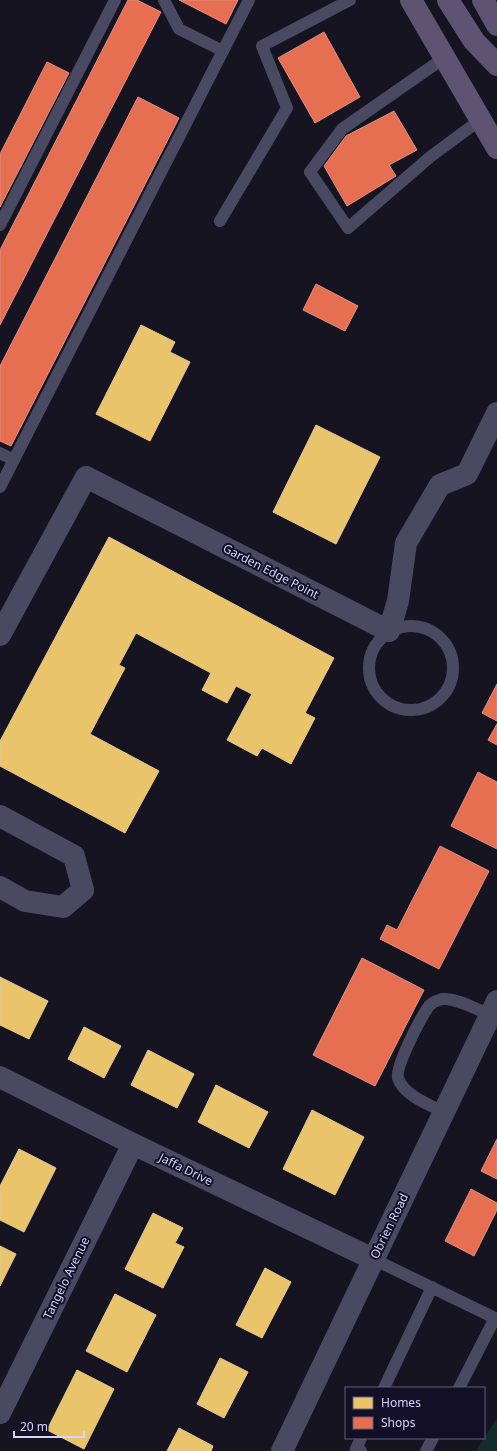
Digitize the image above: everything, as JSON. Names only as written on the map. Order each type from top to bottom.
[{"type":"main road","points":[[411,0],[497,148]]},
{"type":"main road","points":[[448,0],[474,41],[497,65]]},
{"type":"main road","points":[[483,0],[497,25]]},
{"type":"street","points":[[389,631],[398,601],[406,543],[440,485],[467,474],[497,414]]},
{"type":"street","name":"Garden Edge Point","points":[[0,635],[86,477],[389,631]]},
{"type":"street","points":[[0,816],[74,856],[83,890],[63,907],[25,901],[0,887]]},
{"type":"street","name":"Obrien Road","points":[[282,1451],[494,1008]]},
{"type":"street","name":"Jaffa Drive","points":[[0,1077],[133,1144],[373,1260]]},
{"type":"street","name":"Tangelo Avenue","points":[[0,1413],[133,1144]]},
{"type":"lane","points":[[0,224],[115,0]]},
{"type":"lane","points":[[164,0],[179,29],[223,51]]},
{"type":"lane","points":[[0,487],[249,0]]},
{"type":"lane","points":[[220,221],[287,108],[262,46],[350,0]]},
{"type":"lane","points":[[444,58],[342,129],[310,172],[348,228],[430,157],[480,120]]},
{"type":"lane","points":[[0,453],[14,460]]},
{"type":"lane","points":[[416,625],[429,629],[440,637],[449,648],[453,661],[453,674],[449,688],[440,699],[429,707],[415,710],[401,710],[388,704],[377,694],[370,682],[368,667],[371,653],[378,641],[389,631],[402,626],[416,625]]},
{"type":"lane","points":[[444,1112],[412,1095],[403,1086],[398,1078],[399,1067],[404,1053],[430,1005],[439,999],[447,998],[494,1008]]},
{"type":"lane","points":[[373,1260],[496,1319],[460,1387]]},
{"type":"lane","points":[[384,1387],[432,1287]]},
{"type":"lane","points":[[426,1451],[432,1439]]},
{"type":"green space","points":[[497,1418],[497,1451],[476,1451]]},
{"type":"building: Homes","points":[[141,325],[175,342],[170,352],[190,362],[150,441],[96,414]]},
{"type":"building: Homes","points":[[316,425],[380,457],[336,544],[273,512]]},
{"type":"building: Homes","points":[[109,537],[334,658],[305,713],[315,718],[291,764],[262,748],[257,756],[227,740],[252,694],[236,686],[227,703],[202,690],[211,673],[136,633],[119,665],[125,668],[90,734],[159,771],[125,833],[0,766],[0,741]]},
{"type":"building: Homes","points":[[0,977],[48,1001],[29,1039],[0,1025]]},
{"type":"building: Homes","points":[[84,1027],[121,1046],[104,1078],[68,1059]]},
{"type":"building: Homes","points":[[148,1050],[194,1074],[177,1108],[131,1085]]},
{"type":"building: Homes","points":[[216,1085],[268,1112],[249,1148],[198,1122]]},
{"type":"building: Homes","points":[[312,1110],[364,1137],[335,1195],[283,1169]]},
{"type":"building: Homes","points":[[19,1149],[56,1168],[24,1232],[0,1220],[0,1186]]},
{"type":"building: Homes","points":[[153,1213],[183,1228],[175,1243],[184,1247],[163,1288],[125,1269]]},
{"type":"building: Homes","points":[[0,1246],[16,1254],[0,1286]]},
{"type":"building: Homes","points":[[265,1268],[291,1282],[262,1338],[236,1325]]},
{"type":"building: Homes","points":[[115,1294],[156,1315],[127,1372],[86,1351]]},
{"type":"building: Homes","points":[[220,1358],[248,1372],[224,1418],[197,1404]]},
{"type":"building: Homes","points":[[77,1370],[114,1389],[84,1449],[47,1430]]},
{"type":"building: Homes","points":[[179,1428],[213,1446],[211,1451],[167,1451]]},
{"type":"building: Shops","points":[[128,0],[137,0],[161,12],[0,325],[0,250]]},
{"type":"building: Shops","points":[[179,0],[238,0],[226,24]]},
{"type":"building: Shops","points":[[324,32],[360,97],[315,123],[278,58]]},
{"type":"building: Shops","points":[[47,62],[69,73],[0,207],[0,154]]},
{"type":"building: Shops","points":[[138,97],[179,118],[11,446],[0,441],[0,366]]},
{"type":"building: Shops","points":[[394,111],[417,150],[389,165],[396,176],[347,206],[324,166],[346,136]]},
{"type":"building: Shops","points":[[316,284],[358,306],[345,331],[303,310]]},
{"type":"building: Shops","points":[[497,684],[497,721],[482,713]]},
{"type":"building: Shops","points":[[497,724],[497,745],[488,740]]},
{"type":"building: Shops","points":[[478,772],[497,782],[497,849],[451,826]]},
{"type":"building: Shops","points":[[440,846],[489,871],[439,969],[380,939],[387,925],[397,930]]},
{"type":"building: Shops","points":[[362,958],[424,990],[375,1086],[313,1055]]},
{"type":"building: Shops","points":[[497,1139],[497,1179],[481,1171]]},
{"type":"building: Shops","points":[[471,1189],[497,1203],[497,1210],[474,1256],[445,1241]]}]
